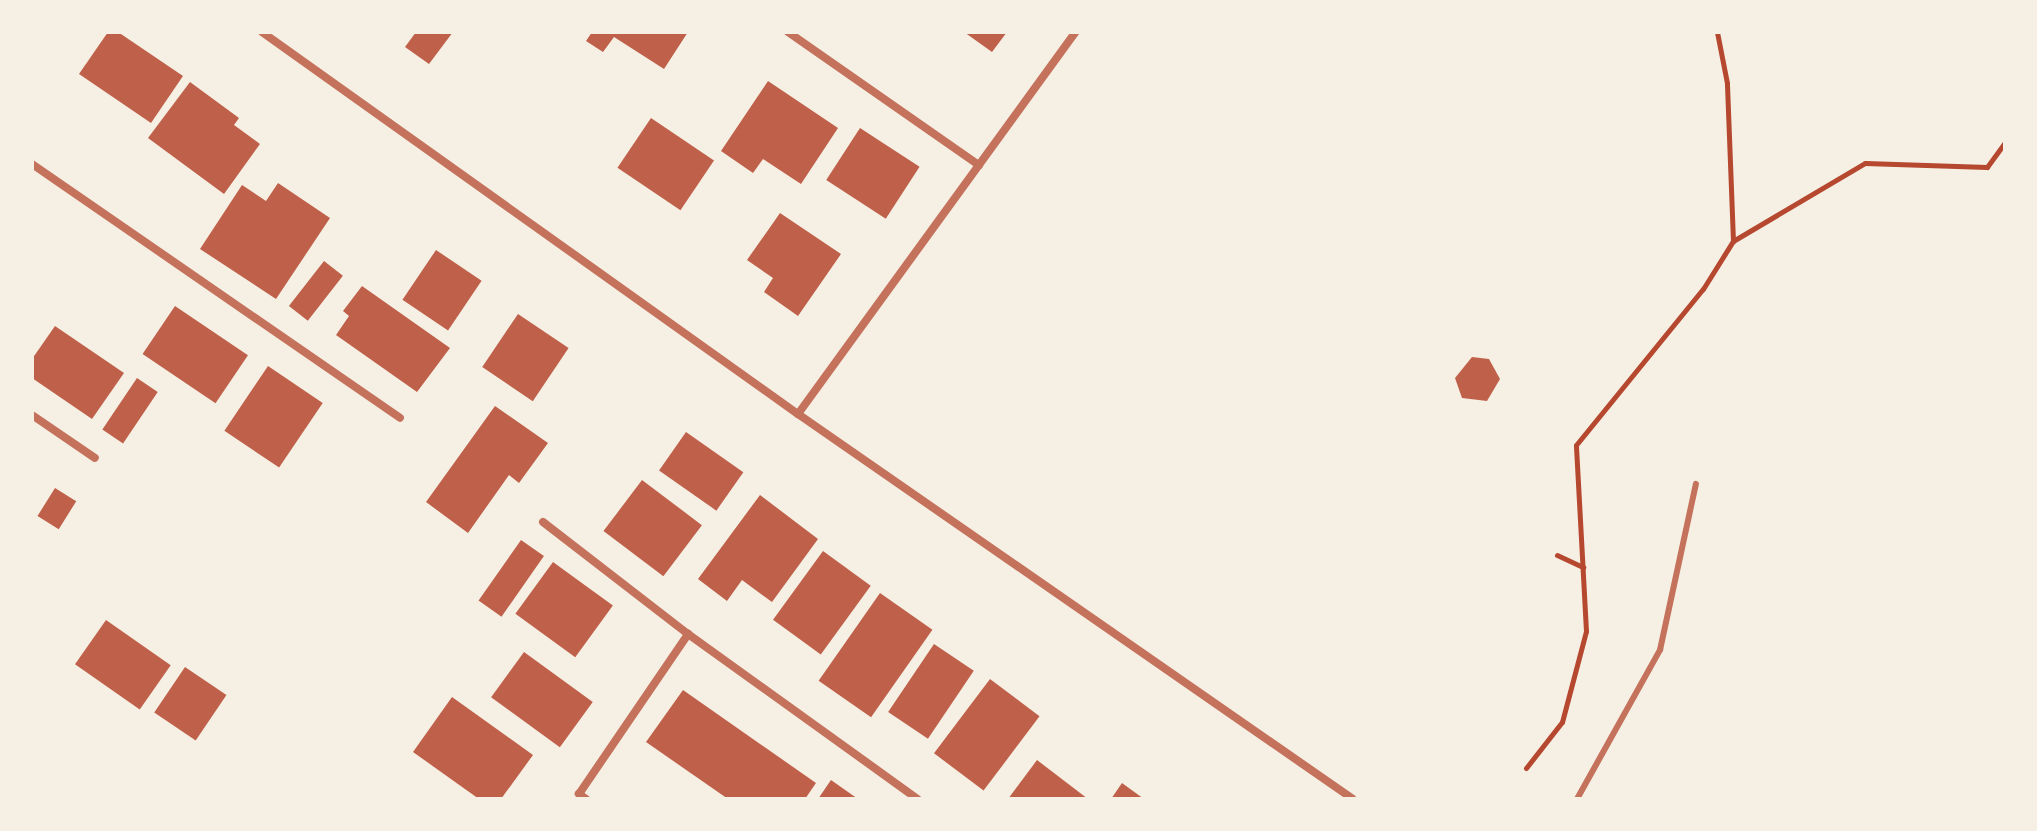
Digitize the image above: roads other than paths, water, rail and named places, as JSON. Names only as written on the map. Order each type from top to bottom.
[{"type":"street","points":[[262,32],[798,414],[1353,799]]},
{"type":"street","points":[[788,32],[979,165]]},
{"type":"street","points":[[798,414],[1076,32]]},
{"type":"street","points":[[32,164],[400,418]]},
{"type":"street","points":[[32,415],[95,458]]},
{"type":"street","points":[[543,522],[688,634],[918,799]]},
{"type":"street","points":[[586,799],[579,794],[688,634]]},
{"type":"lane","points":[[1577,799],[1660,650],[1696,484]]}]
